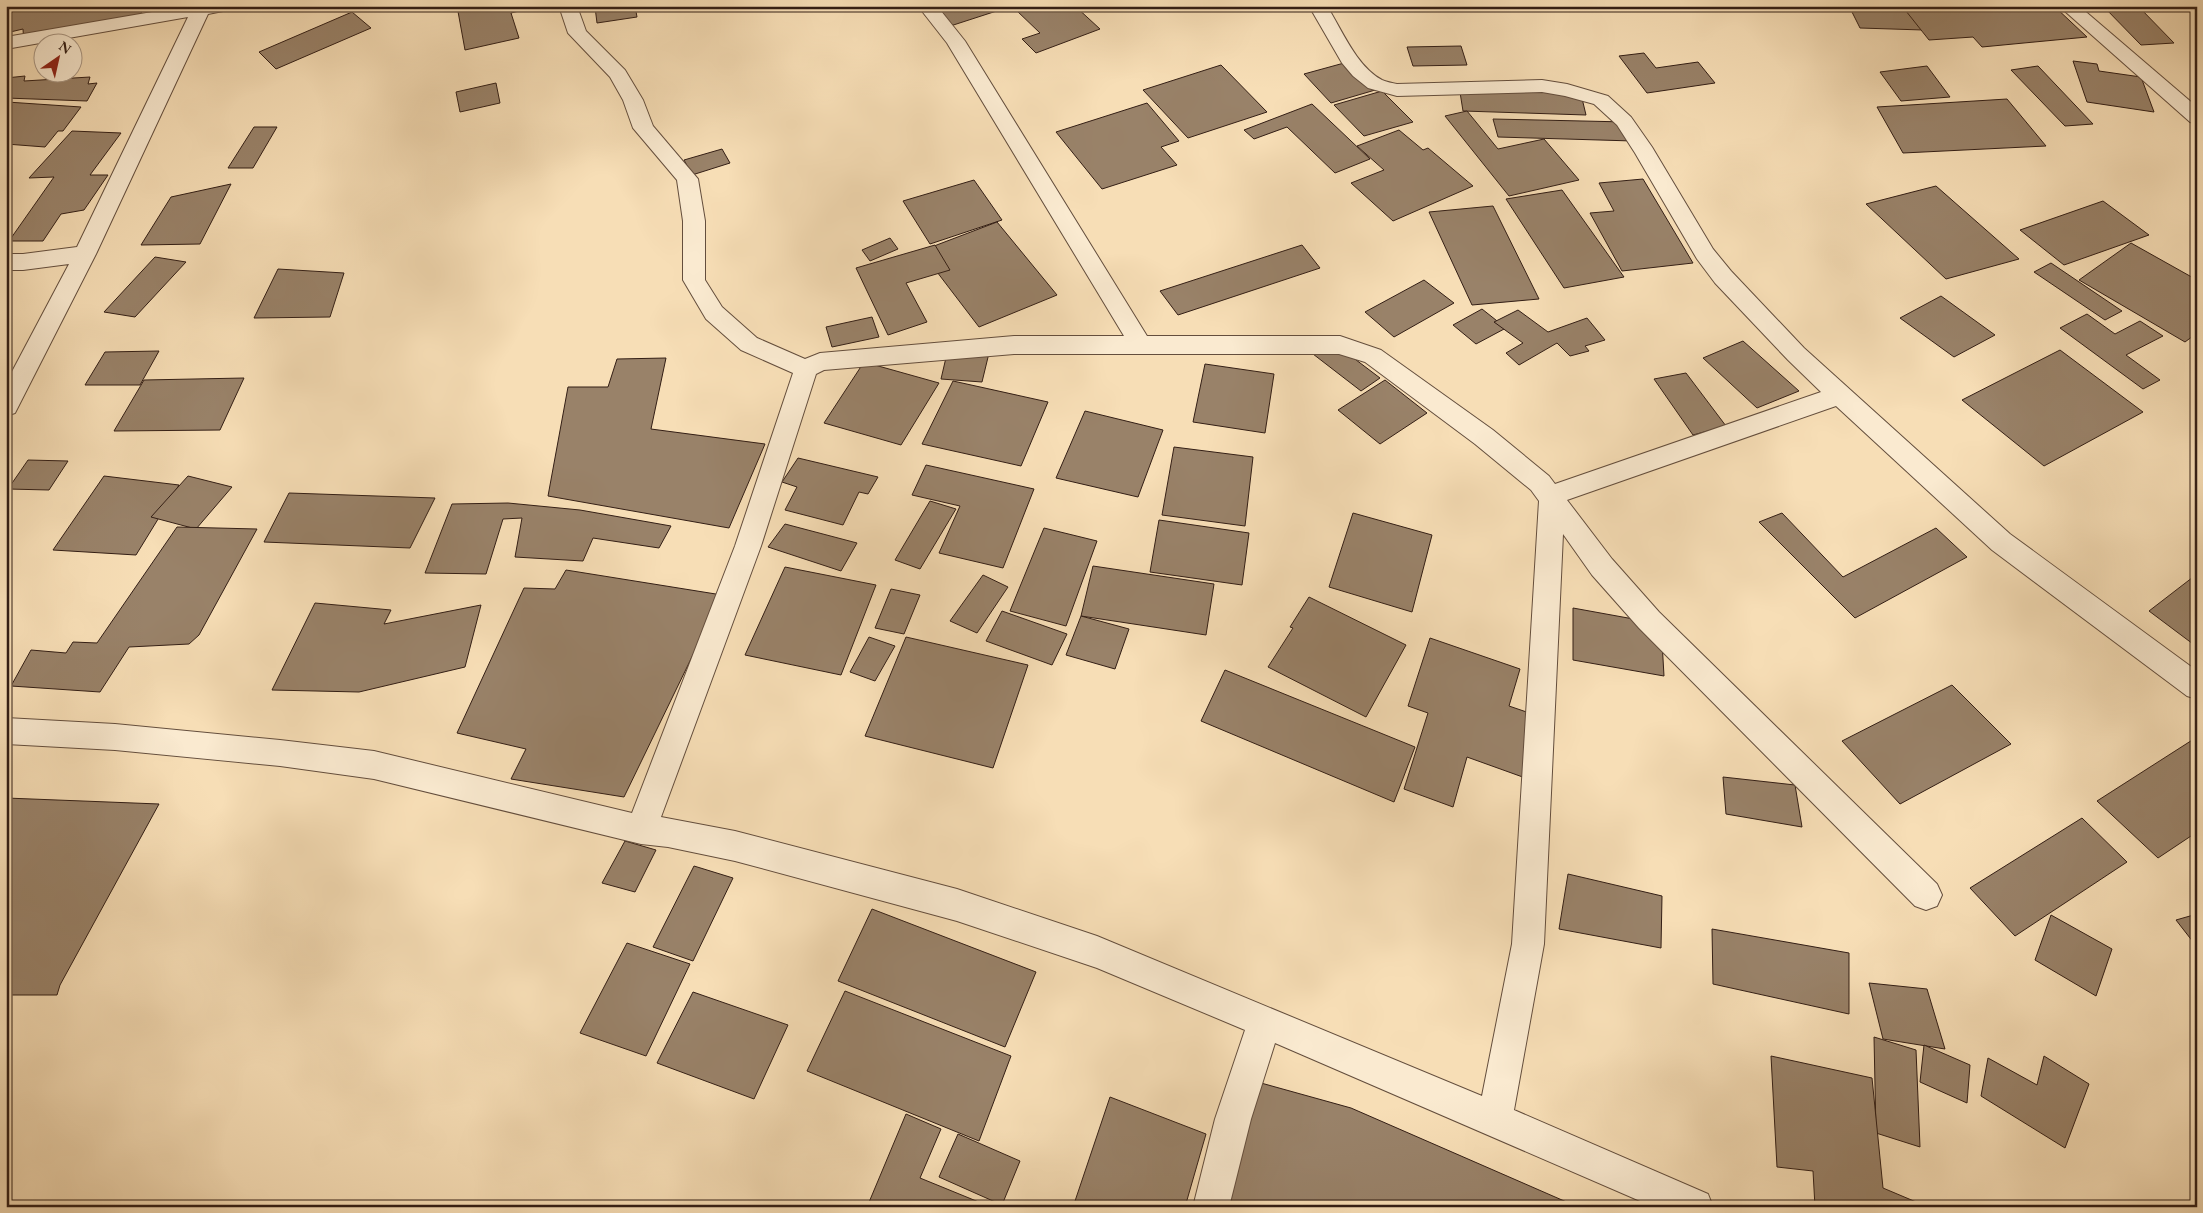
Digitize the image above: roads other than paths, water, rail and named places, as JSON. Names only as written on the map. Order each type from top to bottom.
[{"type":"street","points":[[568,6],[577,33],[618,74],[633,100],[643,128],[687,179],[694,221],[694,280],[714,314],[749,344],[806,369]]},
{"type":"street","points":[[928,6],[955,41],[1140,344]]},
{"type":"street","points":[[1318,6],[1349,59],[1375,84],[1397,90],[1542,86],[1567,90],[1601,100],[1624,121],[1640,144],[1705,254],[1723,277],[1796,354],[2001,542],[2197,687]]},
{"type":"street","points":[[2068,6],[2197,118]]},
{"type":"street","points":[[6,43],[207,7]]},
{"type":"street","points":[[6,407],[85,254],[207,7]]},
{"type":"street","points":[[6,262],[24,262],[85,254]]},
{"type":"street","points":[[641,830],[748,546],[806,369],[820,362],[828,361],[986,347],[1061,344],[1340,345],[1373,356],[1484,437],[1540,483],[1552,495],[1568,523],[1602,567],[1650,620],[1926,895]]},
{"type":"street","points":[[1552,495],[1840,396]]},
{"type":"street","points":[[1495,1120],[1528,944],[1552,495]]},
{"type":"street","points":[[6,731],[115,737],[374,765],[641,830],[668,832],[735,846],[956,905],[1097,952],[1266,1022],[1620,1173],[1695,1207]]},
{"type":"street","points":[[1210,1207],[1233,1119],[1266,1022]]}]
